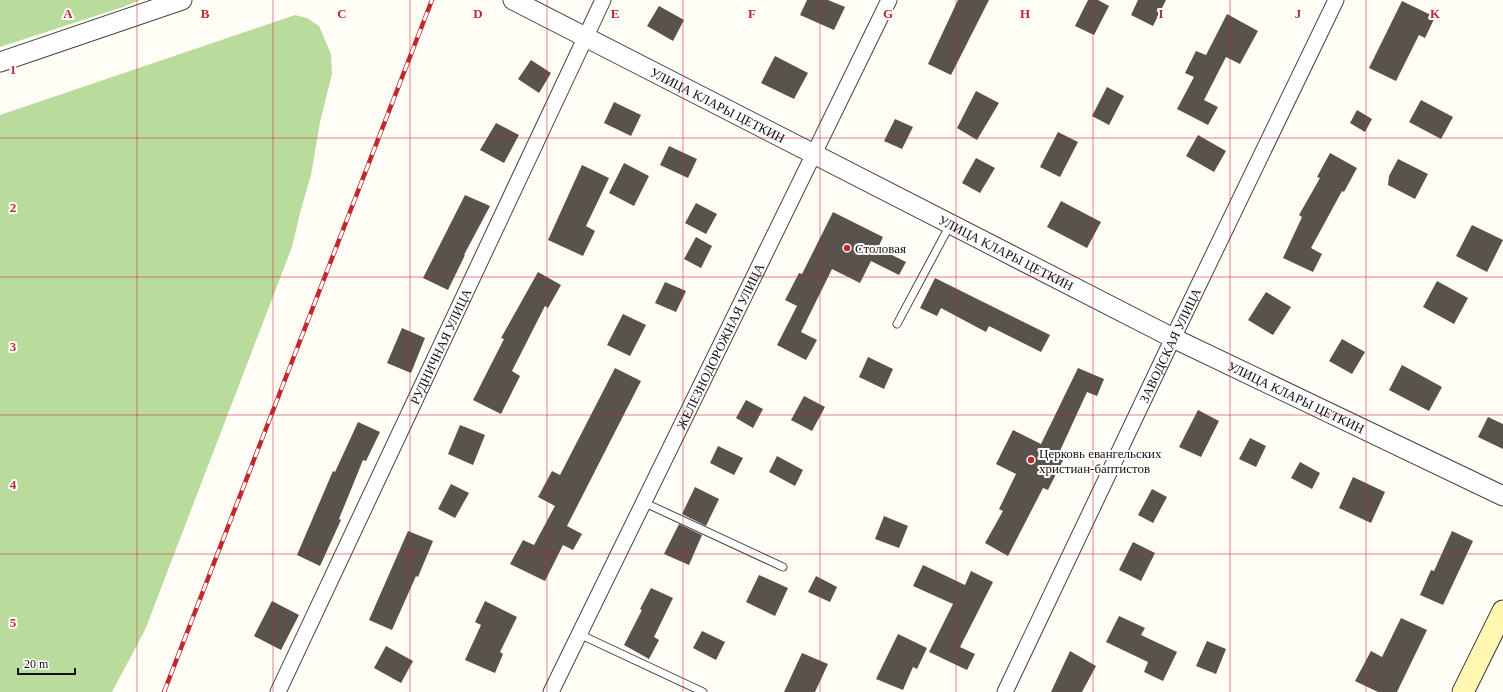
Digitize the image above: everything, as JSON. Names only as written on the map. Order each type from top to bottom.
[{"type":"main road","points":[[1463,692],[1503,611]]},
{"type":"street","points":[[0,62],[182,0]]},
{"type":"street","name":"УЛИЦА КЛАРЫ ЦЕТКИН","points":[[512,0],[1173,338],[1503,496]]},
{"type":"street","name":"РУДНИЧНАЯ УЛИЦА","points":[[278,692],[603,0]]},
{"type":"street","name":"ЖЕЛЕЗНОДОРОЖНАЯ УЛИЦА","points":[[551,692],[889,0]]},
{"type":"street","name":"ЗАВОДСКАЯ УЛИЦА","points":[[1005,692],[1336,0]]},
{"type":"lane","points":[[897,324],[951,224]]},
{"type":"lane","points":[[643,502],[783,567]]},
{"type":"lane","points":[[579,634],[703,692]]},
{"type":"green space","points":[[0,0],[140,0],[123,7],[0,47]]},
{"type":"green space","points":[[295,15],[307,18],[319,26],[331,54],[332,74],[320,122],[311,175],[292,247],[145,630],[112,692],[0,692],[0,115]]},
{"type":"building","points":[[807,0],[828,0],[845,7],[834,30],[800,15]]},
{"type":"building","points":[[958,0],[989,0],[951,75],[928,64]]},
{"type":"building","points":[[1088,0],[1098,0],[1109,6],[1094,35],[1075,26]]},
{"type":"building","points":[[1138,0],[1166,0],[1153,26],[1131,15]]},
{"type":"building","points":[[1402,1],[1435,17],[1425,38],[1419,35],[1396,81],[1369,68]]},
{"type":"building","points":[[659,6],[684,20],[673,41],[647,26]]},
{"type":"building","points":[[1227,14],[1258,31],[1240,64],[1226,57],[1204,100],[1218,107],[1208,125],[1177,109],[1194,77],[1185,73],[1196,51],[1206,55]]},
{"type":"building","points":[[775,56],[808,73],[794,99],[761,83]]},
{"type":"building","points":[[531,60],[551,73],[539,93],[518,79]]},
{"type":"building","points":[[1107,87],[1124,96],[1109,125],[1092,116]]},
{"type":"building","points":[[976,91],[999,103],[977,140],[957,128]]},
{"type":"building","points":[[1421,100],[1453,117],[1441,139],[1409,122]]},
{"type":"building","points":[[614,102],[641,115],[631,136],[604,123]]},
{"type":"building","points":[[1357,110],[1372,119],[1365,132],[1350,123]]},
{"type":"building","points":[[895,119],[913,127],[902,149],[884,141]]},
{"type":"building","points":[[496,123],[519,135],[504,163],[480,150]]},
{"type":"building","points":[[1058,132],[1078,142],[1060,177],[1040,167]]},
{"type":"building","points":[[1198,135],[1226,151],[1214,172],[1186,156]]},
{"type":"building","points":[[669,146],[697,159],[688,178],[660,165]]},
{"type":"building","points":[[1330,153],[1357,168],[1344,192],[1342,191],[1311,248],[1322,254],[1313,272],[1283,258],[1302,217],[1299,215],[1320,178],[1317,177]]},
{"type":"building","points":[[976,158],[995,168],[980,193],[962,183]]},
{"type":"building","points":[[1398,159],[1428,174],[1415,199],[1388,185],[1389,176]]},
{"type":"building","points":[[624,163],[649,176],[634,206],[609,193]]},
{"type":"building","points":[[582,165],[609,178],[586,226],[595,231],[583,256],[548,240]]},
{"type":"building","points":[[465,195],[490,206],[464,255],[448,290],[423,278]]},
{"type":"building","points":[[1061,201],[1101,222],[1087,248],[1047,227]]},
{"type":"building","points":[[696,203],[717,214],[706,234],[685,223]]},
{"type":"building","points":[[833,212],[883,237],[878,248],[906,262],[899,275],[871,261],[860,283],[832,269],[801,332],[817,340],[806,360],[777,345],[797,306],[785,300],[799,273],[802,274]]},
{"type":"building","points":[[1472,225],[1503,240],[1487,272],[1456,256]]},
{"type":"building","points":[[696,237],[712,246],[701,268],[684,259]]},
{"type":"building","points":[[538,272],[561,285],[548,308],[545,306],[512,371],[520,376],[501,414],[473,400],[504,339],[501,338]]},
{"type":"building","points":[[935,278],[1050,335],[1041,352],[989,326],[986,332],[941,308],[937,316],[920,308]]},
{"type":"building","points":[[1437,281],[1468,298],[1454,324],[1423,307]]},
{"type":"building","points":[[665,282],[686,291],[676,312],[655,303]]},
{"type":"building","points":[[1266,292],[1291,307],[1273,335],[1248,320]]},
{"type":"building","points":[[623,314],[646,325],[630,356],[607,345]]},
{"type":"building","points":[[402,328],[425,338],[411,373],[387,363]]},
{"type":"building","points":[[1342,339],[1365,352],[1352,374],[1329,361]]},
{"type":"building","points":[[868,357],[893,369],[884,389],[859,377]]},
{"type":"building","points":[[1402,365],[1442,387],[1429,411],[1389,390]]},
{"type":"building","points":[[615,368],[641,381],[567,526],[582,534],[573,550],[563,545],[545,581],[510,564],[523,540],[534,545],[555,506],[538,497],[552,471],[560,475]]},
{"type":"building","points":[[1078,368],[1104,379],[1097,396],[1087,392],[1059,453],[1065,456],[1048,490],[1043,488],[1008,556],[985,543],[1003,511],[999,509],[1016,474],[996,464],[1013,430],[1041,444]]},
{"type":"building","points":[[804,396],[825,407],[812,431],[791,420]]},
{"type":"building","points":[[746,400],[763,409],[753,428],[736,418]]},
{"type":"building","points":[[1198,410],[1219,421],[1201,457],[1179,447]]},
{"type":"building","points":[[1488,417],[1503,424],[1503,449],[1478,437]]},
{"type":"building","points":[[358,422],[380,432],[366,461],[363,460],[339,519],[341,520],[320,566],[297,555],[333,471],[335,472]]},
{"type":"building","points":[[460,425],[485,435],[473,465],[448,454]]},
{"type":"building","points":[[1250,438],[1266,446],[1256,467],[1239,459]]},
{"type":"building","points":[[718,446],[743,458],[734,475],[710,463]]},
{"type":"building","points":[[777,456],[803,470],[795,486],[769,472]]},
{"type":"building","points":[[1300,462],[1320,473],[1312,489],[1291,478]]},
{"type":"building","points":[[1353,477],[1385,492],[1371,523],[1339,508]]},
{"type":"building","points":[[451,484],[469,493],[455,518],[438,509]]},
{"type":"building","points":[[695,487],[719,499],[706,526],[682,514]]},
{"type":"building","points":[[1152,489],[1167,497],[1153,523],[1138,515]]},
{"type":"building","points":[[884,516],[908,526],[899,548],[875,539]]},
{"type":"building","points":[[679,524],[702,535],[689,565],[664,554]]},
{"type":"building","points":[[408,531],[433,541],[418,577],[416,576],[392,630],[369,620]]},
{"type":"building","points":[[1452,531],[1473,541],[1443,605],[1420,595],[1431,570],[1434,571]]},
{"type":"building","points":[[1133,542],[1155,553],[1141,581],[1119,570]]},
{"type":"building","points":[[923,565],[965,585],[971,571],[993,582],[960,647],[975,654],[967,670],[929,652],[953,604],[913,586]]},
{"type":"building","points":[[759,575],[788,588],[775,616],[746,602]]},
{"type":"building","points":[[816,576],[837,587],[830,602],[808,592]]},
{"type":"building","points":[[651,588],[673,598],[654,637],[659,640],[649,659],[624,645],[642,610],[640,609]]},
{"type":"building","points":[[272,601],[299,615],[281,650],[254,636]]},
{"type":"building","points":[[485,601],[517,617],[500,652],[503,654],[495,673],[465,660],[481,625],[475,622]]},
{"type":"building","points":[[1119,616],[1145,628],[1141,635],[1177,652],[1163,681],[1144,672],[1148,662],[1106,642]]},
{"type":"building","points":[[1401,618],[1427,630],[1397,692],[1378,692],[1355,681],[1371,651],[1382,657]]},
{"type":"building","points":[[702,631],[725,642],[716,660],[693,648]]},
{"type":"building","points":[[898,634],[927,648],[917,669],[913,667],[903,690],[876,679]]},
{"type":"building","points":[[1207,641],[1226,649],[1216,674],[1196,666]]},
{"type":"building","points":[[386,646],[413,661],[401,683],[374,668]]},
{"type":"building","points":[[1070,651],[1096,666],[1082,692],[1051,692]]},
{"type":"building","points":[[802,653],[828,664],[815,692],[784,692]]},
{"type":"railway","points":[[164,692],[432,0]]},
{"type":"place","name":"Столовая","points":[[847,248]]},
{"type":"place","name":"Церковь евангельских христиан-баптистов","points":[[1031,460]]}]
